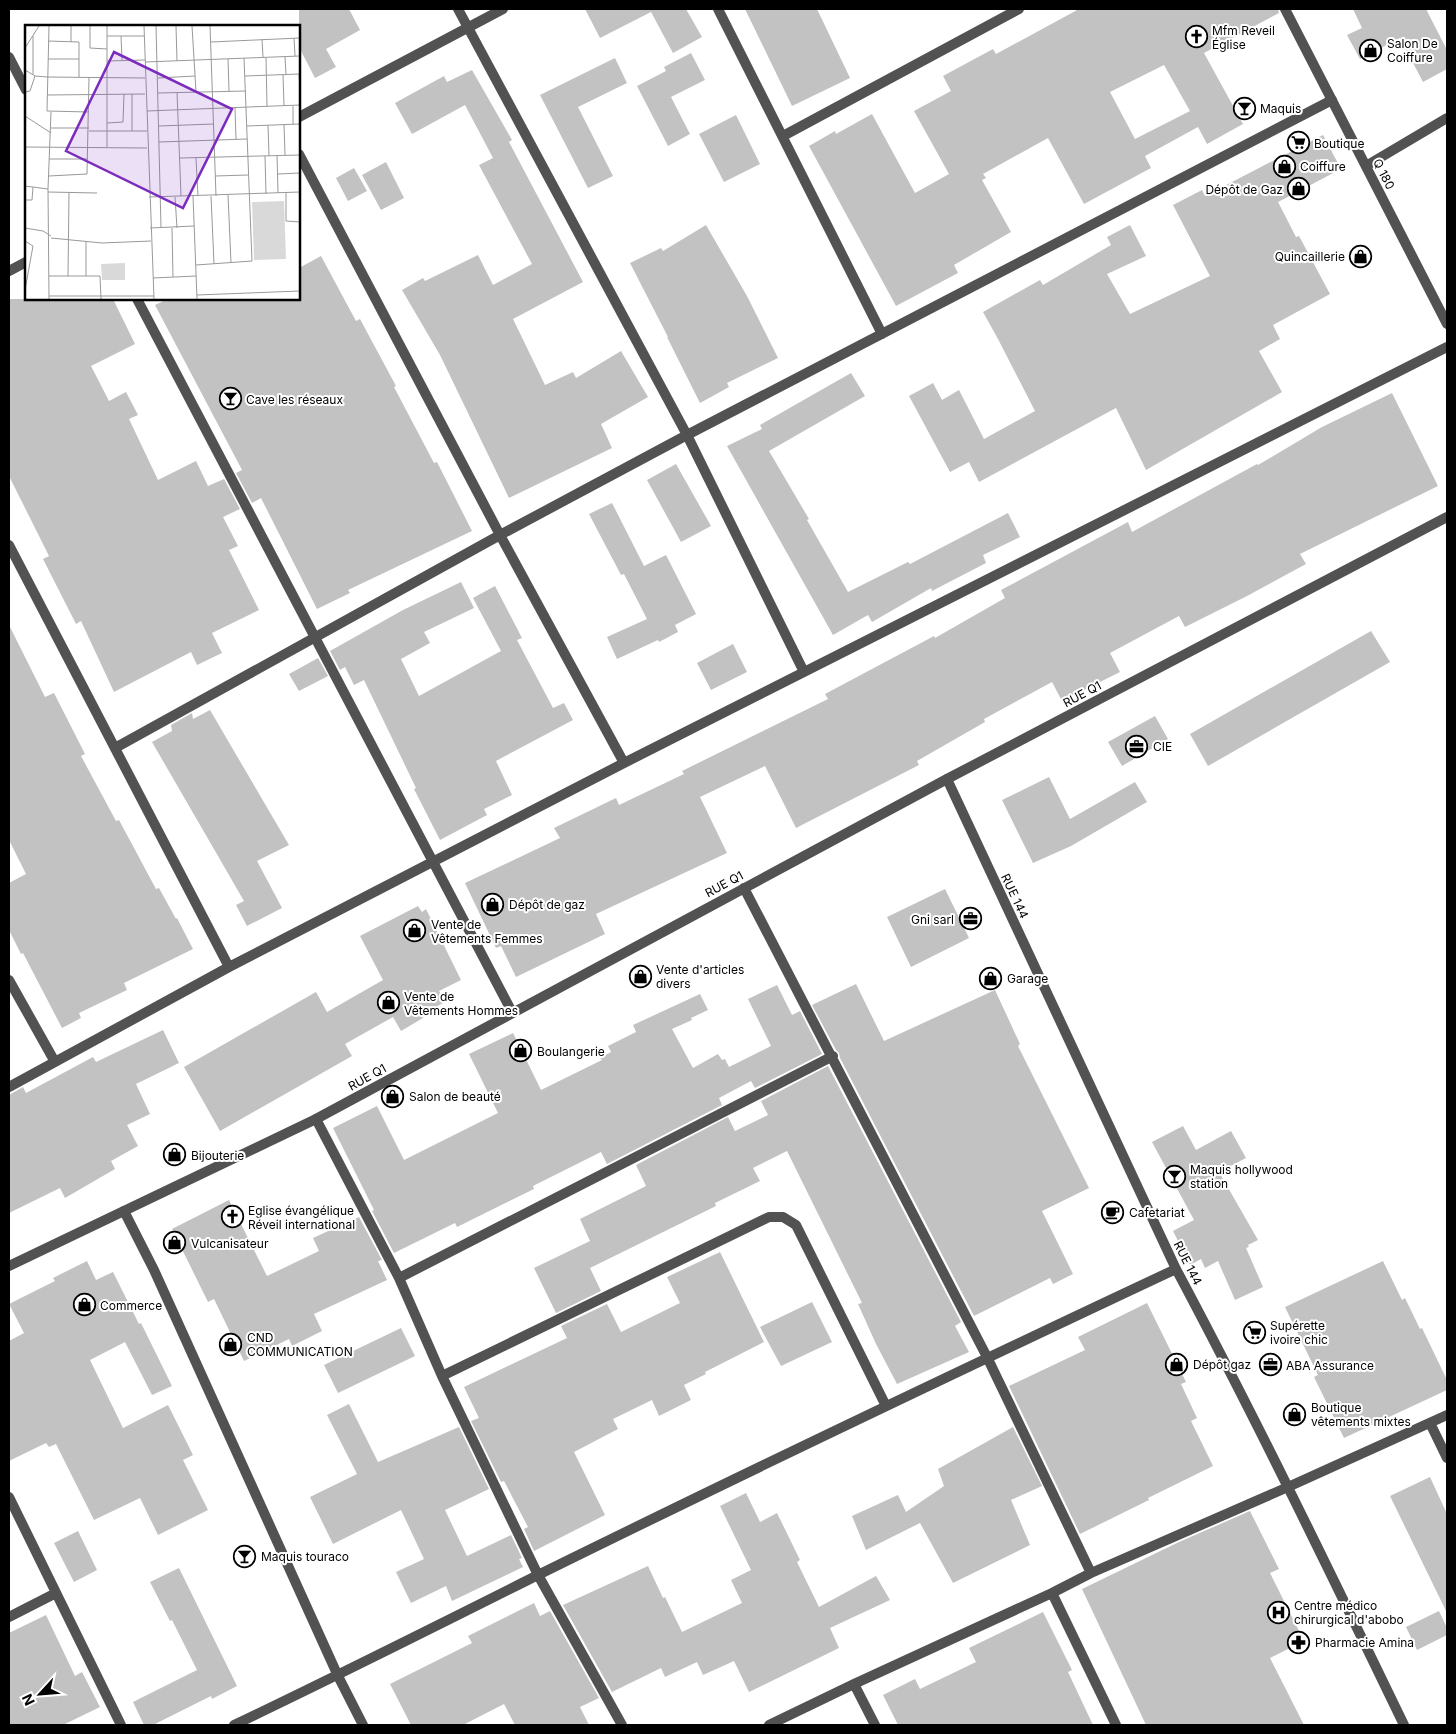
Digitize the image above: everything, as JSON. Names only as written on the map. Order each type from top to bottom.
[{"type":"street","points":[[458,9],[687,435],[804,672]]},
{"type":"street","points":[[300,116],[503,9]]},
{"type":"street","points":[[718,9],[882,334]]},
{"type":"street","points":[[783,136],[1019,9]]},
{"type":"street","name":"Q 180","points":[[1285,9],[1447,324]]},
{"type":"street","points":[[9,57],[25,88]]},
{"type":"street","points":[[115,748],[500,535],[687,435],[1332,100]]},
{"type":"street","points":[[1366,166],[1447,118]]},
{"type":"street","points":[[300,156],[500,535],[624,763]]},
{"type":"street","points":[[9,271],[25,263]]},
{"type":"street","points":[[138,300],[512,1012]]},
{"type":"street","points":[[9,1087],[229,967],[624,763],[1447,347]]},
{"type":"street","name":"RUE Q1","points":[[9,1266],[316,1119],[946,779],[1447,517]]},
{"type":"street","points":[[9,545],[229,967]]},
{"type":"street","name":"RUE 144","points":[[946,779],[1176,1269],[1288,1487],[1404,1725]]},
{"type":"street","points":[[744,888],[988,1357],[1091,1573]]},
{"type":"street","points":[[9,980],[55,1062]]},
{"type":"street","points":[[399,1278],[832,1056]]},
{"type":"street","points":[[316,1119],[399,1278],[442,1376],[538,1575],[622,1725]]},
{"type":"street","points":[[124,1211],[154,1270],[338,1676],[363,1725]]},
{"type":"street","points":[[442,1376],[770,1217],[783,1217],[796,1225],[886,1406]]},
{"type":"street","points":[[234,1725],[338,1676],[538,1575],[886,1406],[1176,1269]]},
{"type":"street","points":[[769,1725],[854,1684],[1052,1594],[1091,1573],[1447,1415]]},
{"type":"street","points":[[1430,1423],[1447,1458]]},
{"type":"street","points":[[9,1497],[121,1725]]},
{"type":"street","points":[[9,1617],[56,1593]]},
{"type":"street","points":[[1052,1594],[1116,1725]]},
{"type":"street","points":[[854,1684],[874,1725]]},
{"type":"building","points":[[299,9],[349,9],[360,30],[326,49],[336,67],[315,78],[300,49]]},
{"type":"building","points":[[585,9],[686,9],[702,37],[673,53],[651,12],[600,38]]},
{"type":"building","points":[[745,9],[817,9],[850,78],[792,106]]},
{"type":"building","points":[[1079,9],[1278,9],[1279,13],[1204,53],[1243,124],[1207,144],[1198,127],[1145,156],[1151,168],[1084,204],[1048,138],[983,174],[986,178],[982,180],[1011,232],[954,265],[958,273],[896,306],[809,146],[835,131],[836,134],[872,114],[915,193],[949,174],[914,111],[951,91],[943,76],[993,49],[996,54]],"holes":[[[1164,65],[1190,111],[1135,139],[1110,92]]]},
{"type":"building","points":[[1353,9],[1426,9],[1447,50],[1447,69],[1423,82],[1400,38],[1360,59],[1347,35],[1362,28]]},
{"type":"building","points":[[691,53],[705,80],[671,97],[690,134],[668,146],[637,86],[666,71],[664,67]]},
{"type":"building","points":[[615,58],[627,83],[578,107],[613,176],[588,188],[540,95]]},
{"type":"building","points":[[472,70],[512,140],[509,142],[583,282],[513,319],[545,385],[573,372],[576,378],[621,351],[648,397],[601,424],[612,448],[509,498],[440,355],[402,290],[423,278],[425,281],[478,255],[493,285],[532,264],[479,165],[493,158],[465,105],[412,134],[395,103],[444,76],[447,82]]},
{"type":"building","points":[[736,115],[760,164],[724,182],[699,134]]},
{"type":"building","points":[[1323,135],[1341,169],[1278,202],[1296,237],[1299,236],[1330,294],[1273,325],[1280,339],[1259,351],[1282,392],[1146,470],[1116,408],[979,482],[969,462],[950,472],[909,396],[933,383],[942,400],[959,390],[984,439],[1035,411],[983,312],[1040,280],[1043,285],[1111,245],[1107,237],[1130,225],[1146,256],[1107,274],[1130,314],[1210,276],[1173,205],[1202,190],[1205,196]]},
{"type":"building","points":[[386,162],[404,198],[381,210],[362,175]]},
{"type":"building","points":[[354,168],[367,191],[348,201],[336,178]]},
{"type":"building","points":[[706,225],[747,296],[778,358],[727,383],[729,387],[700,403],[630,263],[661,248],[663,251]]},
{"type":"building","points":[[321,256],[356,321],[360,319],[434,463],[437,462],[472,531],[348,590],[350,593],[317,609],[261,498],[252,503],[236,473],[242,470],[155,305],[166,300],[300,300],[300,267]]},
{"type":"building","points":[[9,299],[113,300],[135,344],[91,366],[109,401],[126,392],[138,415],[129,419],[158,480],[196,461],[208,486],[224,479],[240,509],[223,517],[238,546],[229,550],[259,610],[212,633],[222,653],[197,665],[191,652],[114,692],[81,621],[76,624],[43,559],[49,556],[9,476]]},
{"type":"building","points":[[851,373],[865,396],[769,451],[809,519],[807,520],[848,592],[908,562],[910,564],[1008,513],[1020,537],[983,555],[986,563],[932,591],[931,588],[872,622],[868,615],[833,635],[727,446],[762,429],[760,425]]},
{"type":"building","points":[[1392,393],[1438,486],[1300,554],[1306,564],[1247,596],[1185,627],[1179,616],[1110,653],[1120,672],[1062,701],[1052,682],[984,719],[985,722],[917,761],[919,765],[796,828],[765,766],[700,797],[727,853],[596,914],[605,934],[516,977],[501,946],[496,948],[465,883],[560,838],[554,828],[616,798],[619,805],[684,774],[682,771],[828,699],[825,694],[934,636],[935,638],[1005,598],[1001,590],[1128,522],[1132,532],[1258,465],[1322,427]]},
{"type":"building","points":[[676,464],[711,526],[681,542],[647,480]]},
{"type":"building","points":[[612,503],[644,566],[666,555],[696,614],[675,625],[678,632],[617,659],[607,637],[647,619],[624,574],[621,575],[589,514]]},
{"type":"building","points":[[461,582],[474,608],[424,632],[430,643],[401,659],[419,696],[501,651],[473,598],[495,586],[522,638],[517,640],[553,708],[564,703],[573,720],[496,761],[512,795],[484,809],[487,815],[440,840],[414,789],[416,788],[364,680],[354,685],[345,667],[340,670],[330,651],[403,610]]},
{"type":"building","points":[[9,625],[45,697],[54,693],[85,754],[81,756],[116,821],[119,820],[156,889],[159,888],[193,949],[124,983],[127,990],[79,1013],[81,1018],[62,1028],[9,930],[9,883],[26,874],[9,840]]},
{"type":"building","points":[[1371,631],[1390,662],[1208,766],[1190,734]]},
{"type":"building","points":[[733,644],[747,672],[711,690],[697,663]]},
{"type":"building","points":[[318,658],[328,676],[299,691],[289,674]]},
{"type":"building","points":[[210,710],[289,845],[257,861],[282,908],[247,926],[236,905],[244,901],[152,742],[172,731],[171,725],[192,713],[193,719]]},
{"type":"building","points":[[1155,716],[1168,739],[1122,766],[1108,742]]},
{"type":"building","points":[[1049,777],[1070,819],[1135,782],[1147,802],[1071,846],[1033,863],[1002,800]]},
{"type":"building","points":[[945,889],[969,938],[911,967],[887,917]]},
{"type":"building","points":[[418,906],[422,912],[426,909],[461,980],[439,991],[445,1002],[421,1015],[423,1018],[401,1031],[393,1017],[345,1044],[352,1056],[220,1131],[184,1067],[316,992],[327,1012],[383,980],[360,936]]},
{"type":"building","points":[[856,984],[884,1041],[995,990],[1020,1044],[1018,1046],[1089,1188],[1042,1211],[1073,1274],[1053,1284],[1050,1278],[974,1316],[839,1053],[812,1005]]},
{"type":"building","points":[[777,985],[792,1015],[800,1011],[822,1054],[755,1088],[751,1081],[719,1098],[722,1105],[607,1164],[601,1152],[533,1186],[534,1189],[457,1227],[455,1223],[394,1253],[333,1128],[377,1106],[404,1160],[498,1113],[469,1054],[513,1033],[541,1090],[602,1060],[600,1058],[611,1052],[608,1046],[636,1032],[633,1025],[700,994],[708,1010],[672,1029],[693,1068],[718,1054],[722,1060],[725,1059],[729,1067],[771,1046],[748,999]]},
{"type":"building","points":[[163,1030],[179,1063],[136,1084],[150,1114],[127,1125],[138,1146],[111,1161],[115,1169],[65,1198],[60,1188],[9,1213],[9,1095],[23,1087],[26,1093],[93,1057],[96,1062]]},
{"type":"building","points":[[828,1066],[961,1322],[955,1326],[969,1352],[897,1384],[858,1304],[862,1303],[787,1151],[753,1168],[760,1181],[715,1203],[716,1206],[590,1268],[601,1291],[556,1313],[534,1268],[590,1241],[580,1219],[646,1186],[636,1165],[728,1117],[735,1131],[768,1115],[761,1101]]},
{"type":"building","points":[[1183,1126],[1196,1150],[1231,1131],[1246,1158],[1219,1172],[1258,1240],[1246,1248],[1263,1287],[1235,1300],[1218,1261],[1205,1268],[1201,1259],[1190,1265],[1173,1231],[1194,1220],[1152,1142]]},
{"type":"building","points":[[229,1200],[267,1276],[319,1251],[313,1238],[359,1217],[382,1260],[378,1261],[387,1280],[314,1314],[322,1331],[292,1346],[289,1339],[244,1361],[214,1299],[208,1302],[172,1229]]},
{"type":"building","points":[[720,1252],[764,1342],[705,1372],[706,1374],[684,1385],[691,1400],[659,1416],[652,1400],[613,1419],[618,1429],[574,1452],[605,1515],[534,1551],[524,1529],[528,1527],[504,1481],[501,1482],[471,1421],[479,1418],[464,1387],[567,1338],[561,1326],[607,1304],[621,1332],[680,1303],[667,1277]]},
{"type":"building","points":[[87,1261],[96,1280],[113,1272],[172,1386],[152,1395],[125,1342],[90,1360],[123,1428],[168,1405],[193,1455],[183,1460],[208,1510],[158,1535],[140,1498],[94,1520],[56,1444],[49,1447],[46,1443],[9,1461],[9,1341],[24,1333],[9,1304],[55,1281],[53,1278]]},
{"type":"building","points":[[1383,1261],[1402,1300],[1405,1298],[1420,1329],[1422,1328],[1447,1380],[1447,1390],[1344,1438],[1314,1377],[1318,1375],[1285,1307]]},
{"type":"building","points":[[812,1302],[832,1342],[781,1366],[760,1327]]},
{"type":"building","points":[[1147,1303],[1186,1382],[1181,1384],[1197,1418],[1191,1421],[1213,1466],[1080,1534],[1009,1386],[1085,1350],[1078,1337]]},
{"type":"building","points":[[401,1328],[415,1356],[338,1393],[324,1365]]},
{"type":"building","points":[[349,1404],[378,1462],[459,1427],[489,1489],[445,1510],[467,1556],[511,1535],[522,1558],[519,1559],[523,1567],[452,1601],[446,1586],[411,1603],[396,1572],[424,1559],[401,1510],[333,1544],[310,1497],[357,1474],[327,1415]]},
{"type":"building","points":[[1013,1427],[1042,1486],[1011,1500],[1030,1545],[953,1583],[920,1523],[866,1550],[852,1516],[898,1495],[906,1512],[944,1486],[938,1469]]},
{"type":"building","points":[[1430,1477],[1447,1514],[1447,1613],[1390,1496]]},
{"type":"building","points":[[746,1493],[760,1522],[777,1513],[800,1560],[797,1562],[819,1607],[876,1576],[890,1600],[830,1628],[839,1648],[749,1692],[734,1661],[703,1675],[697,1662],[665,1677],[661,1668],[612,1692],[563,1605],[648,1566],[682,1632],[742,1603],[731,1580],[751,1570],[720,1506]]},
{"type":"building","points":[[1250,1511],[1279,1569],[1270,1573],[1304,1641],[1270,1658],[1304,1725],[1146,1725],[1082,1589],[1179,1542]]},
{"type":"building","points":[[78,1531],[97,1570],[74,1582],[54,1543]]},
{"type":"building","points":[[179,1568],[237,1686],[212,1699],[211,1696],[153,1725],[144,1725],[133,1702],[197,1670],[172,1620],[170,1621],[150,1582]]},
{"type":"building","points":[[534,1603],[540,1616],[550,1611],[599,1698],[580,1707],[589,1725],[515,1725],[504,1704],[463,1725],[411,1725],[390,1684],[472,1643],[468,1636]]},
{"type":"building","points":[[1439,1611],[1447,1628],[1447,1635],[1417,1650],[1406,1627]]},
{"type":"building","points":[[1043,1612],[1072,1670],[1068,1672],[1093,1725],[898,1725],[883,1695],[915,1679],[920,1689],[976,1662],[969,1648]]},
{"type":"building","points":[[46,1615],[75,1676],[82,1672],[100,1707],[63,1725],[9,1725],[9,1633]]},
{"type":"place","name":"Mfm Reveil Église","points":[[1196,37]]},
{"type":"place","name":"Salon De Coiffure","points":[[1371,50]]},
{"type":"place","name":"Maquis","points":[[1244,108]]},
{"type":"place","name":"Boutique","points":[[1298,143]]},
{"type":"place","name":"Coiffure","points":[[1284,166]]},
{"type":"place","name":"Dépôt de Gaz","points":[[1299,189]]},
{"type":"place","name":"Quincaillerie","points":[[1361,256]]},
{"type":"place","name":"Cave les réseaux","points":[[230,399]]},
{"type":"place","name":"CIE","points":[[1137,746]]},
{"type":"place","name":"Dépôt de gaz","points":[[493,904]]},
{"type":"place","name":"Gni sarl","points":[[970,919]]},
{"type":"place","name":"Vente de Vêtements Femmes","points":[[415,931]]},
{"type":"place","name":"Vente d'articles divers","points":[[640,976]]},
{"type":"place","name":"Garage","points":[[991,978]]},
{"type":"place","name":"Vente de Vêtements Hommes","points":[[388,1003]]},
{"type":"place","name":"Boulangerie","points":[[521,1051]]},
{"type":"place","name":"Salon de beauté","points":[[393,1096]]},
{"type":"place","name":"Bijouterie","points":[[175,1155]]},
{"type":"place","name":"Maquis hollywood station","points":[[1174,1176]]},
{"type":"place","name":"Cafetariat","points":[[1113,1212]]},
{"type":"place","name":"Eglise évangélique Réveil international","points":[[232,1217]]},
{"type":"place","name":"Vulcanisateur","points":[[175,1243]]},
{"type":"place","name":"Commerce","points":[[84,1305]]},
{"type":"place","name":"Supérette ivoire chic","points":[[1254,1332]]},
{"type":"place","name":"CND COMMUNICATION","points":[[231,1344]]},
{"type":"place","name":"Dépôt gaz","points":[[1177,1364]]},
{"type":"place","name":"ABA Assurance","points":[[1270,1365]]},
{"type":"place","name":"Boutique vêtements mixtes","points":[[1295,1414]]},
{"type":"place","name":"Maquis touraco","points":[[245,1556]]},
{"type":"place","name":"Centre médico chirurgical d'abobo","points":[[1278,1612]]},
{"type":"place","name":"Pharmacie Amina","points":[[1299,1642]]}]
